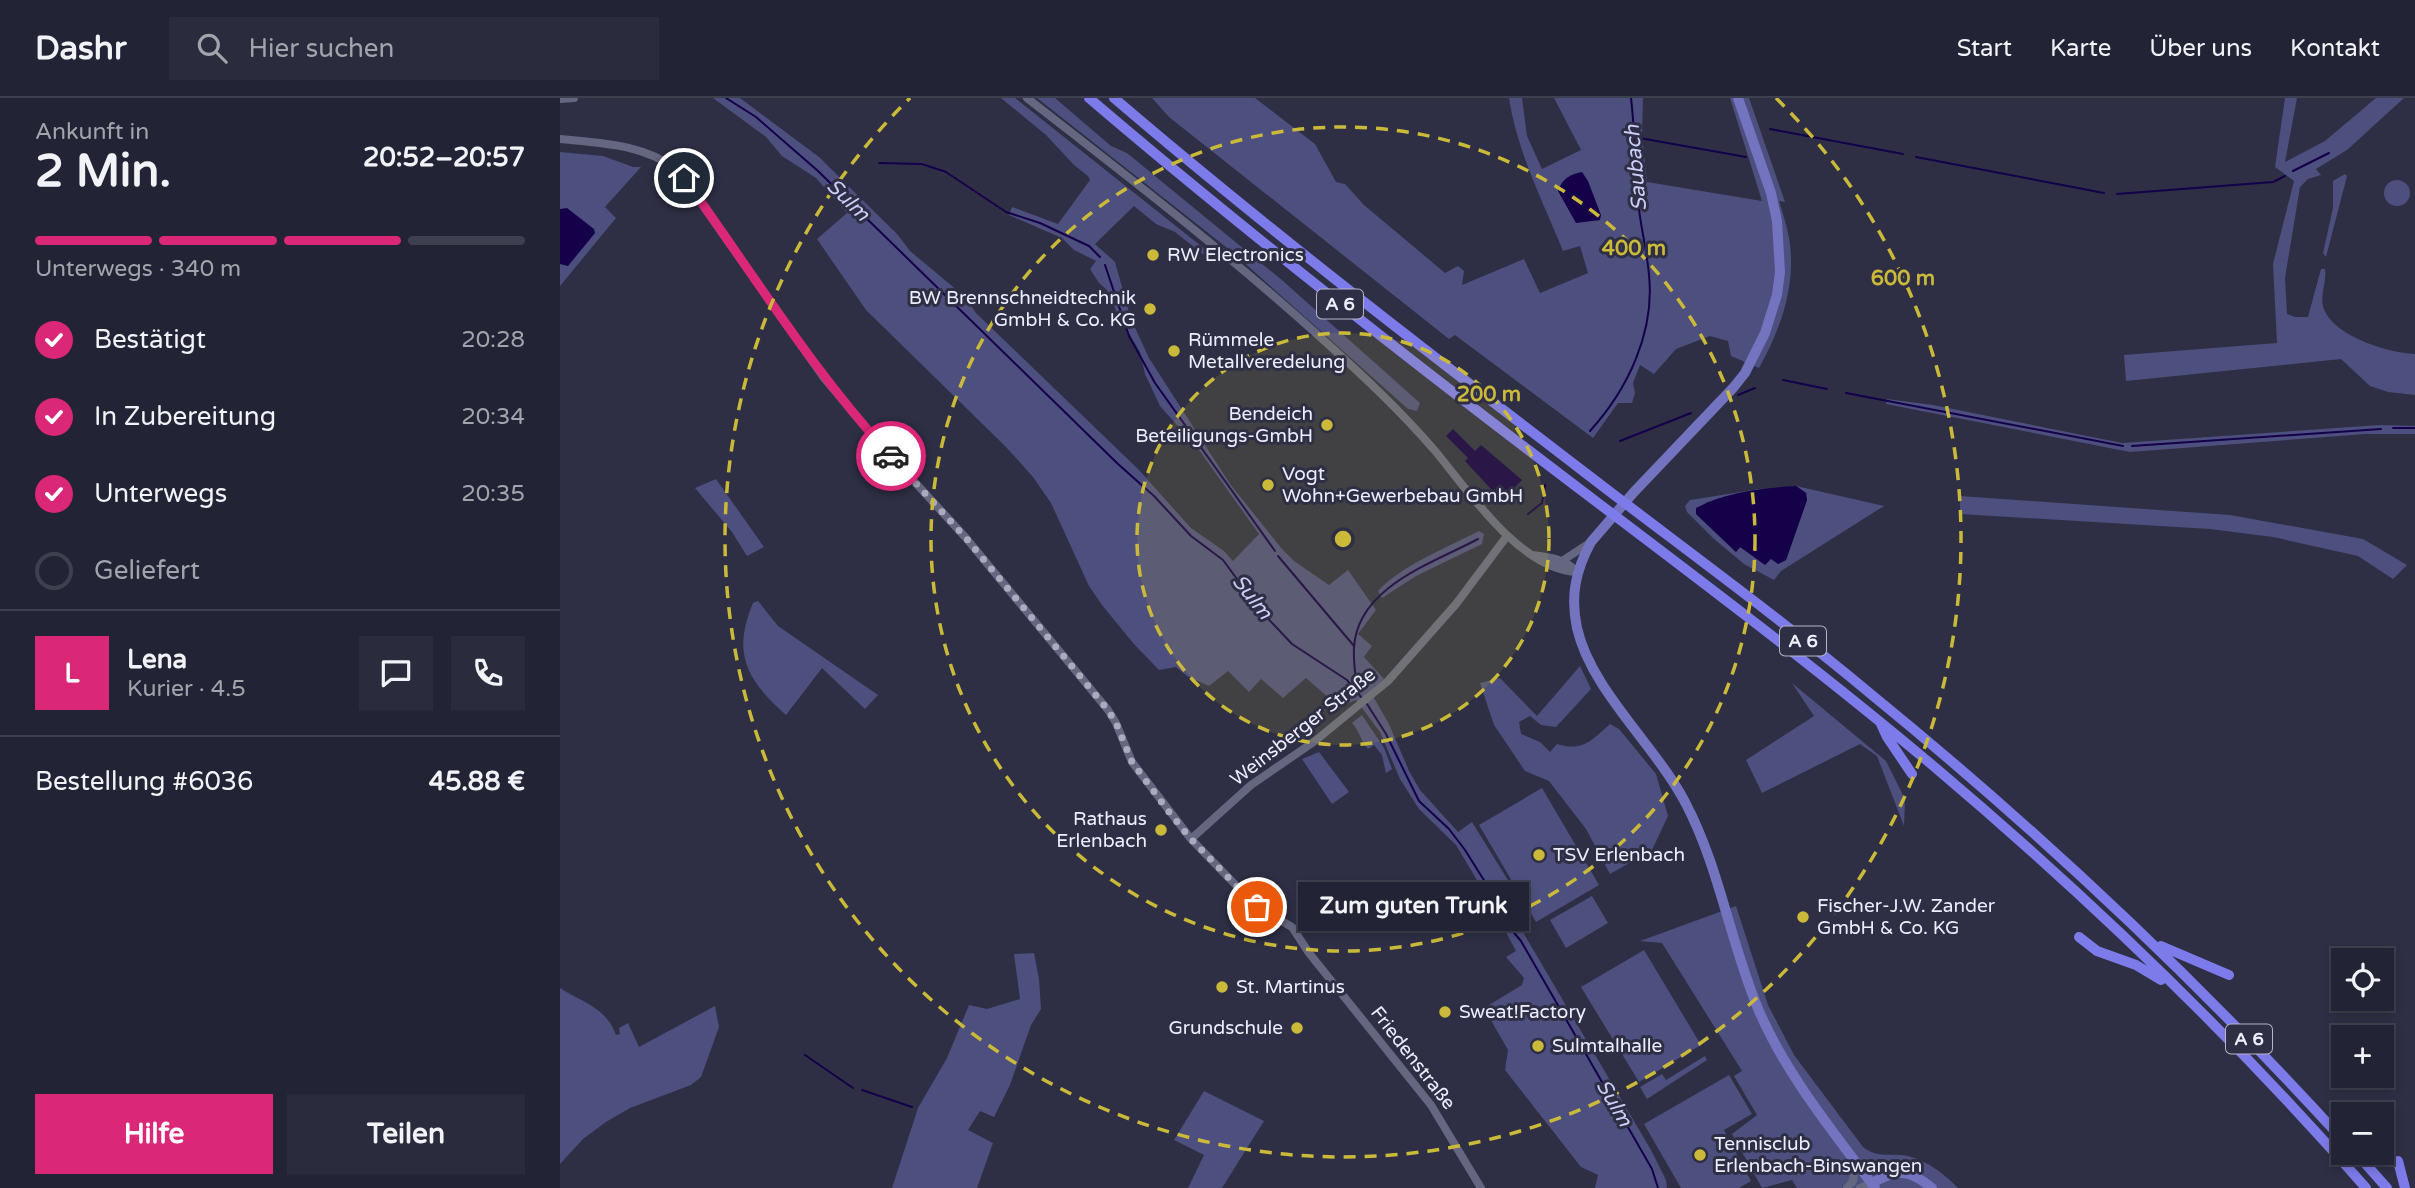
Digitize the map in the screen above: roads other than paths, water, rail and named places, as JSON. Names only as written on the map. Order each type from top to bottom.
[{"type":"highway","name":"A 6","points":[[1089,98],[1287,263],[1880,722],[2014,835],[2220,1031],[2366,1188]]},
{"type":"highway","name":"A 6","points":[[1114,98],[1336,281],[1858,683],[1944,754],[2095,887],[2152,942],[2331,1128]]},
{"type":"highway","points":[[1880,722],[1912,774]]},
{"type":"highway","points":[[2079,937],[2097,951],[2136,965],[2179,990]]},
{"type":"highway","points":[[2152,942],[2229,975]]},
{"type":"highway","points":[[2398,1161],[2405,1188]]},
{"type":"highway","points":[[2367,1165],[2387,1188]]},
{"type":"main road","points":[[1738,98],[1771,193],[1777,221],[1780,272],[1777,295],[1765,333],[1745,373],[1733,388],[1634,492],[1591,542],[1577,572],[1573,593],[1574,612],[1583,649],[1598,677],[1673,779],[1686,804],[1707,853],[1759,1012],[1797,1081],[1873,1186],[1886,1175],[1903,1173],[1912,1175],[1932,1188]]},
{"type":"street","points":[[560,99],[574,98]]},
{"type":"street","points":[[1027,98],[1242,269],[1362,374],[1428,443],[1507,536],[1542,563],[1560,570],[1577,572]]},
{"type":"street","name":"Friedenstraße","points":[[560,139],[636,148],[666,161],[678,170],[824,378],[966,538],[1108,710],[1132,762],[1191,839],[1257,907],[1285,922],[1297,933],[1309,953],[1431,1105],[1481,1188]]},
{"type":"street","name":"Weinsberger Straße","points":[[1191,839],[1251,785],[1315,741],[1372,696],[1400,669],[1457,604],[1507,536]]},
{"type":"street","points":[[1562,561],[1591,542]]},
{"type":"street","points":[[1531,554],[1562,561],[1577,572]]},
{"type":"street","points":[[1847,1188],[1853,1181],[1855,1166],[1858,1165]]},
{"type":"street","points":[[1860,1188],[1873,1186]]},
{"type":"waterway","name":"Sulm","points":[[726,98],[756,117],[818,171],[1154,496],[1191,536],[1223,560],[1259,609],[1292,644],[1347,680],[1361,697]]},
{"type":"waterway","name":"Saubach","points":[[1590,431],[1604,415],[1627,378],[1636,359],[1648,318],[1649,275],[1638,200],[1631,98]]},
{"type":"waterway","points":[[1770,129],[1903,154]]},
{"type":"waterway","points":[[1634,137],[1746,157]]},
{"type":"waterway","points":[[2293,171],[2329,153]]},
{"type":"waterway","points":[[1916,157],[2104,193]]},
{"type":"waterway","points":[[879,163],[922,164],[946,172],[1006,212],[1040,223],[1089,246],[1100,257]]},
{"type":"waterway","points":[[2117,194],[2273,182],[2285,176]]},
{"type":"waterway","points":[[1105,265],[1129,336],[1155,383],[1275,551]]},
{"type":"waterway","points":[[1783,380],[1827,389]]},
{"type":"waterway","points":[[1738,395],[1755,388]]},
{"type":"waterway","points":[[1846,393],[2123,446]]},
{"type":"waterway","points":[[1620,441],[1691,413]]},
{"type":"waterway","points":[[2393,428],[2415,428]]},
{"type":"waterway","points":[[2132,446],[2381,429]]},
{"type":"waterway","name":"Saubach","points":[[1528,514],[1542,503],[1545,485]]},
{"type":"waterway","name":"Saubach","points":[[1357,691],[1354,648],[1358,627],[1368,609],[1400,580],[1478,539]]},
{"type":"waterway","points":[[1278,556],[1354,646]]},
{"type":"waterway","name":"Sulm","points":[[1367,704],[1386,734],[1419,801],[1449,829],[1465,850],[1510,928],[1521,941],[1652,1169],[1658,1188]]},
{"type":"waterway","points":[[805,1055],[853,1088]]},
{"type":"waterway","points":[[862,1090],[912,1107]]},
{"type":"place","name":"RW Electronics","points":[[1153,255]]},
{"type":"place","name":"BW Brennschneidtechnik GmbH & Co. KG","points":[[1150,309]]},
{"type":"place","name":"Rümmele Metallveredelung","points":[[1174,351]]},
{"type":"place","name":"Bendeich Beteiligungs-GmbH","points":[[1327,425]]},
{"type":"place","name":"Vogt Wohn+Gewerbebau GmbH","points":[[1268,485]]},
{"type":"place","name":"Rathaus Erlenbach","points":[[1161,830]]},
{"type":"place","name":"TSV Erlenbach","points":[[1539,855]]},
{"type":"place","name":"Zum guten Trunk","points":[[1257,907]]},
{"type":"place","name":"Fischer-J.W. Zander GmbH & Co. KG","points":[[1803,917]]},
{"type":"place","name":"St. Martinus","points":[[1222,987]]},
{"type":"place","name":"Sweat!Factory","points":[[1445,1012]]},
{"type":"place","name":"Grundschule","points":[[1297,1028]]},
{"type":"place","name":"Sulmtalhalle","points":[[1538,1046]]},
{"type":"place","name":"Tennisclub Erlenbach-Binswangen","points":[[1700,1155]]}]
